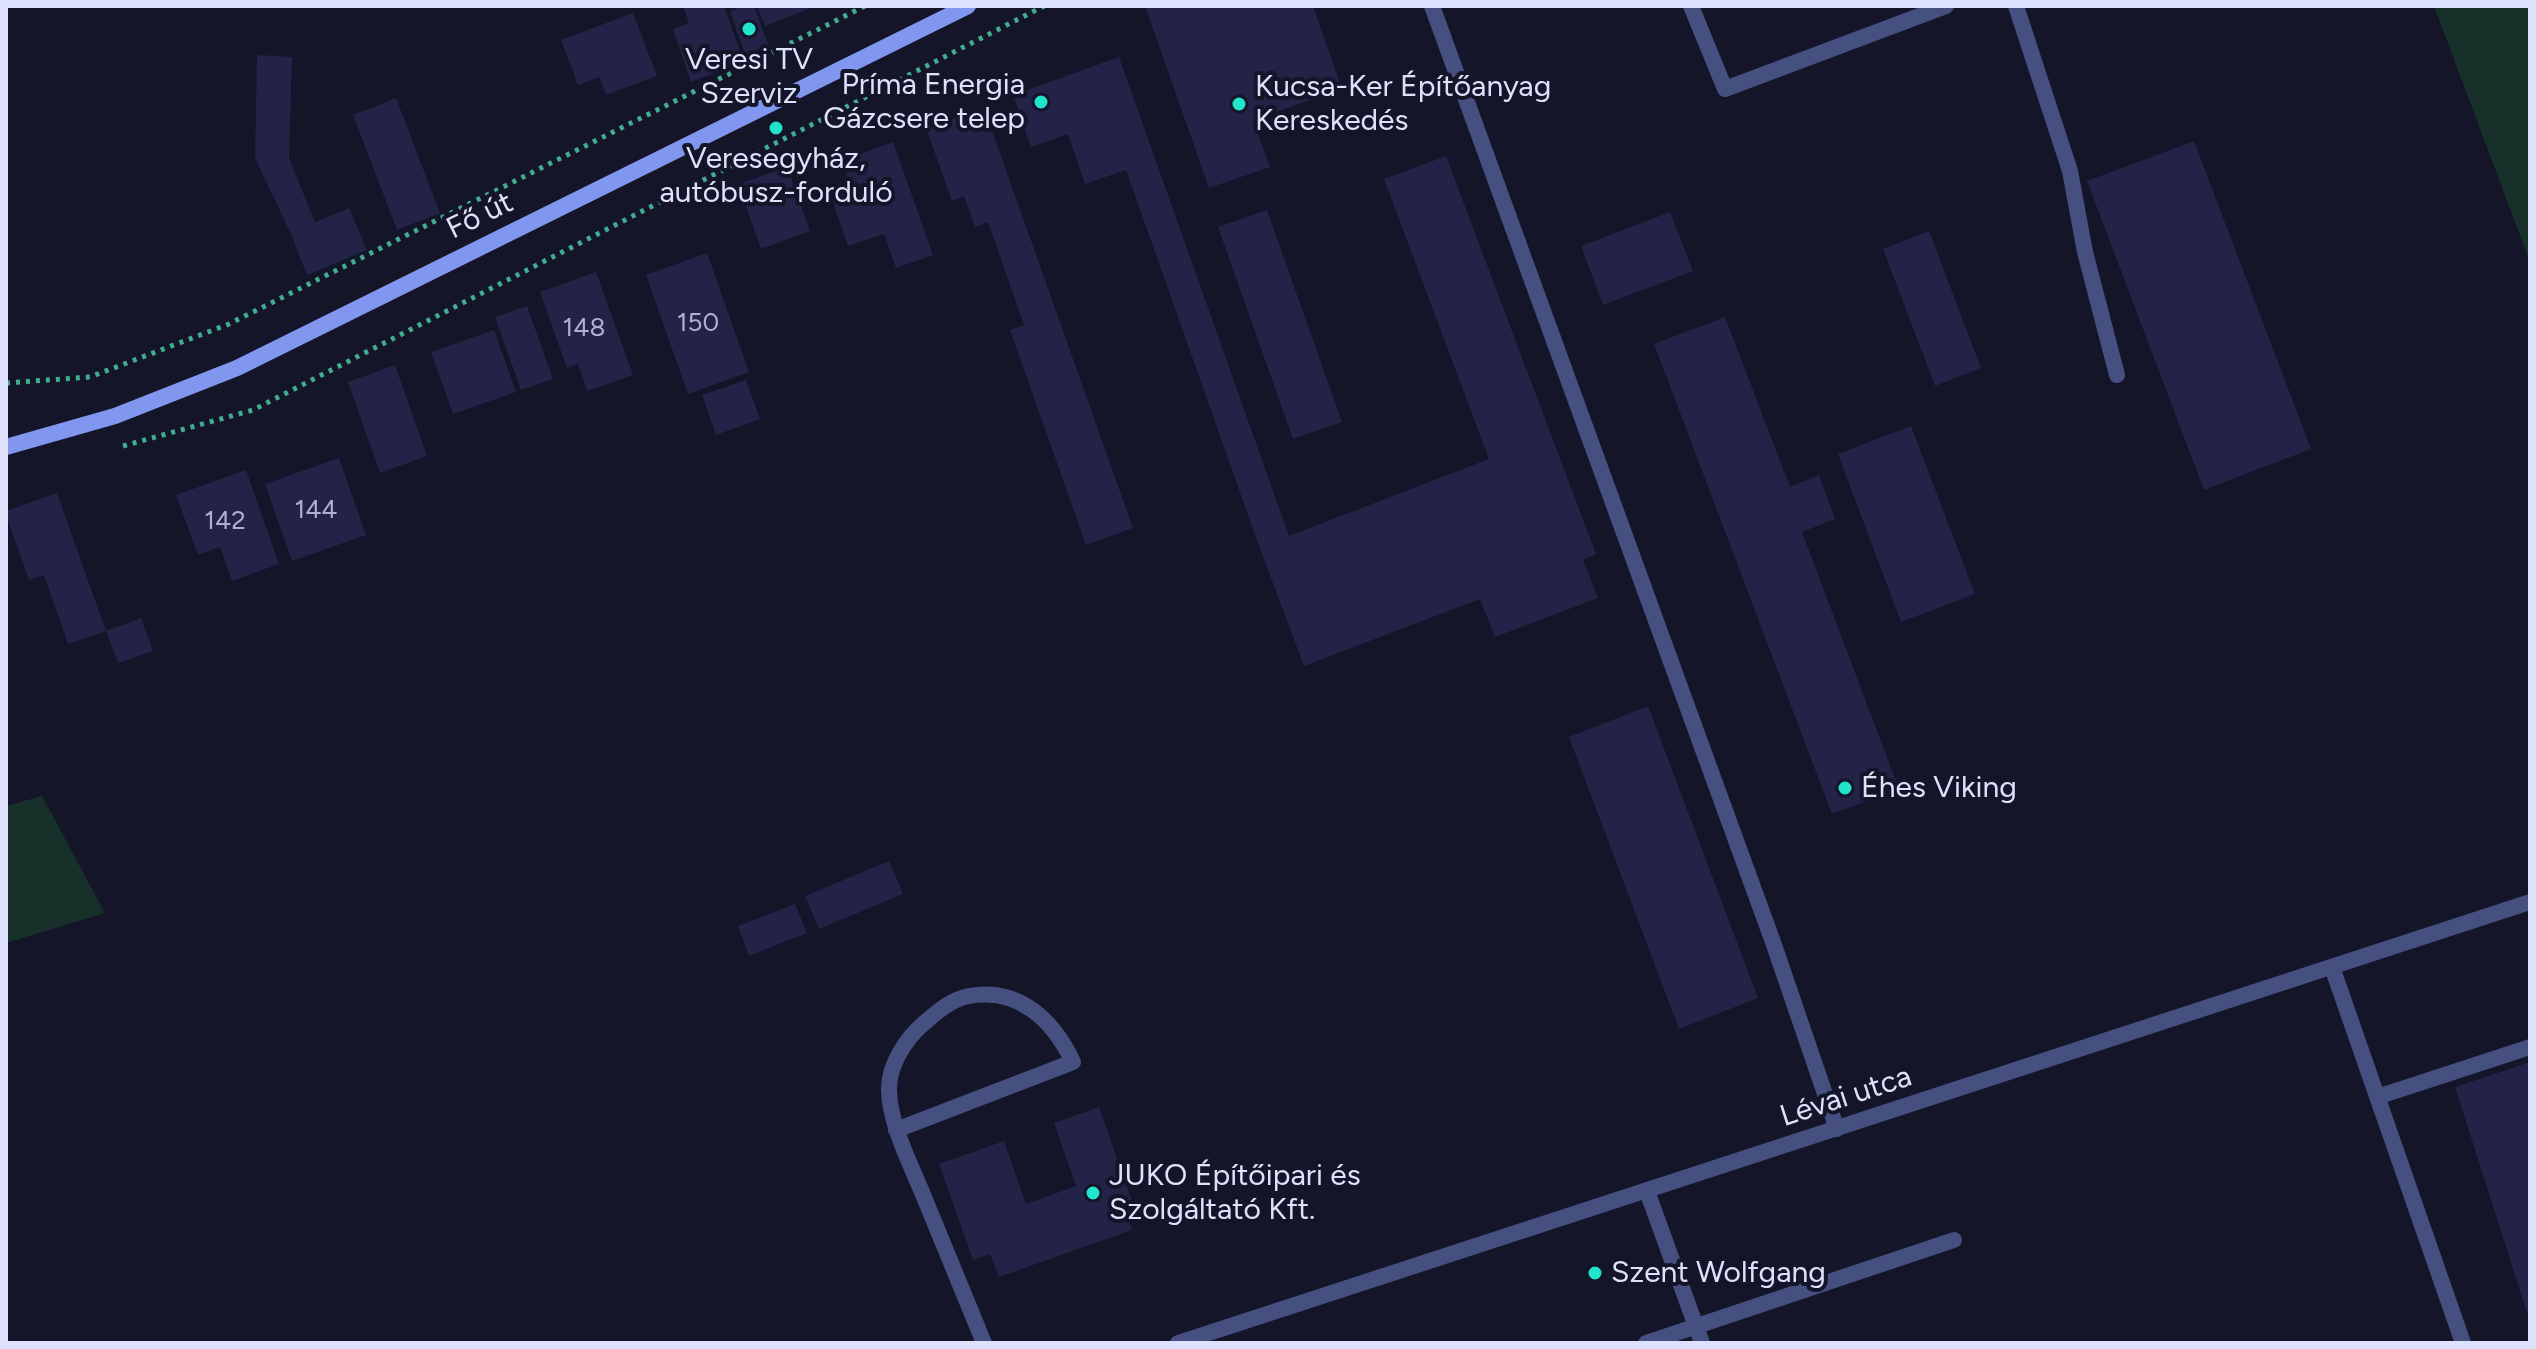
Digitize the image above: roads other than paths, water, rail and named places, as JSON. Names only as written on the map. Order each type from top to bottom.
[{"type":"main road","name":"Fő út","points":[[6,447],[115,416],[237,368],[968,6]]},
{"type":"street","points":[[1432,6],[1773,942],[1837,1129]]},
{"type":"street","points":[[1691,6],[1725,89],[1946,6]]},
{"type":"street","points":[[2016,6],[2070,171],[2085,252],[2117,375]]},
{"type":"street","name":"Lévai utca","points":[[1178,1343],[2530,902]]},
{"type":"street","points":[[2332,967],[2463,1343]]},
{"type":"street","points":[[896,1130],[1073,1062],[1062,1038],[1045,1019],[1021,1003],[997,995],[967,996],[941,1009],[912,1034],[894,1064],[889,1088],[896,1130],[984,1343]]},
{"type":"street","points":[[2377,1097],[2530,1047]]},
{"type":"street","points":[[1647,1191],[1702,1343]]},
{"type":"street","points":[[1646,1343],[1954,1240]]},
{"type":"place","name":"Veresi TV Szerviz","points":[[749,29]]},
{"type":"place","name":"Príma Energia Gázcsere telep","points":[[1041,102]]},
{"type":"place","name":"Kucsa-Ker Építőanyag Kereskedés","points":[[1239,104]]},
{"type":"place","name":"Veresegyház, autóbusz-forduló","points":[[776,128]]},
{"type":"place","name":"Éhes Viking","points":[[1845,788]]},
{"type":"place","name":"JUKO Építőipari és Szolgáltató Kft.","points":[[1093,1193]]},
{"type":"place","name":"Szent Wolfgang","points":[[1595,1273]]}]
